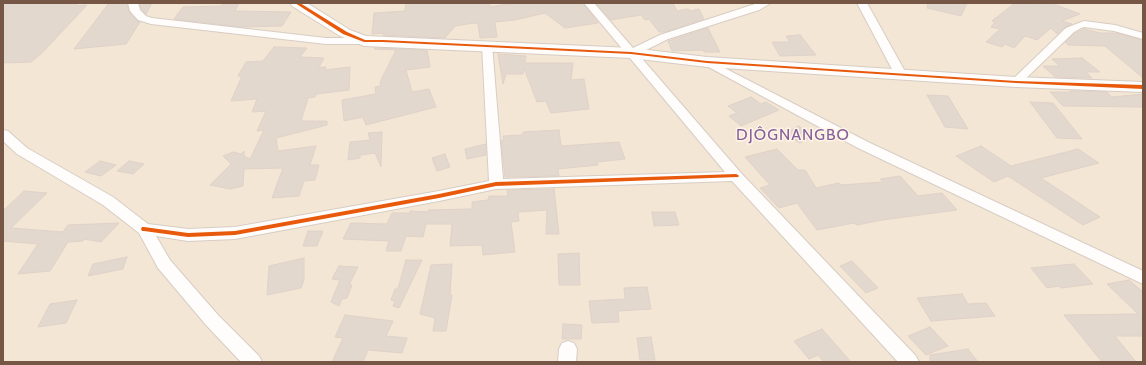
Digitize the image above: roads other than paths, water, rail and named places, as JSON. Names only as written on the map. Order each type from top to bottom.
[{"type":"street","points":[[133,3],[135,11],[142,18],[151,22],[326,41],[488,45],[632,52],[707,62],[1016,82],[1143,87]]},
{"type":"street","points":[[297,3],[345,33],[364,41]]},
{"type":"street","points":[[589,3],[736,176],[910,362]]},
{"type":"street","points":[[632,52],[664,37],[756,8],[766,3]]},
{"type":"street","points":[[860,4],[901,75]]},
{"type":"street","points":[[1016,82],[1076,26],[1084,24],[1115,28],[1143,36]]},
{"type":"street","points":[[488,45],[496,184]]},
{"type":"street","points":[[707,62],[864,145],[1143,278]]},
{"type":"street","points":[[3,134],[22,151],[108,201],[144,229],[164,264],[212,320],[253,362]]},
{"type":"street","points":[[144,229],[188,236],[235,233],[439,196],[496,184],[736,176]]},
{"type":"district","name":"DJÔGNANGBO","points":[[793,135]]}]
